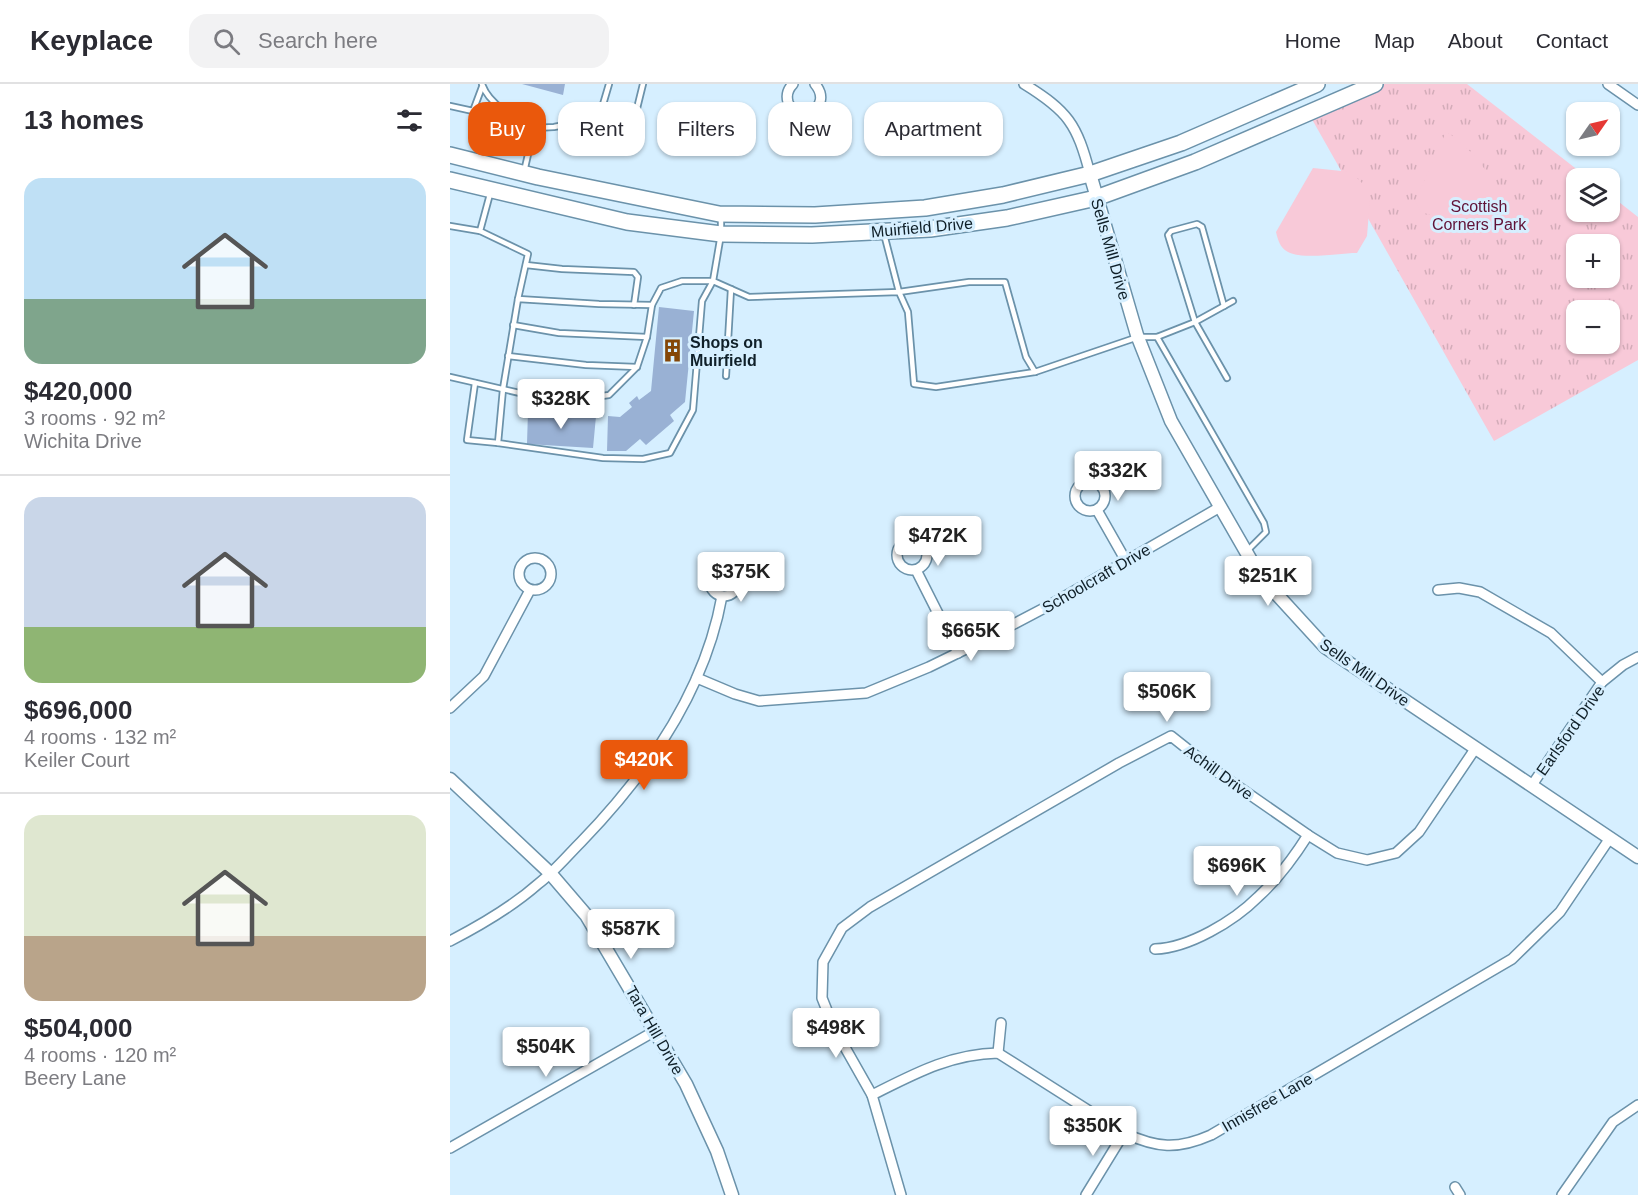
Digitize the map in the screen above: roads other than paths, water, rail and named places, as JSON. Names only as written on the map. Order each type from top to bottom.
[{"type":"main road","name":"Muirfield Drive","points":[[450,155],[524,173],[722,214],[815,215],[925,208],[1003,195],[1090,174],[1181,142],[1317,84]]},
{"type":"main road","name":"Muirfield Drive","points":[[450,180],[627,222],[721,234],[812,235],[930,229],[1007,218],[1096,198],[1195,162],[1375,84]]},
{"type":"street","points":[[793,84],[788,92],[788,103],[795,111],[807,114],[820,103],[820,92],[815,84]]},
{"type":"street","points":[[1024,84],[1066,114],[1082,144],[1090,174]]},
{"type":"street","points":[[1608,84],[1637,102]]},
{"type":"street","name":"Sells Mill Drive","points":[[1090,174],[1137,338],[1171,421],[1260,576],[1325,647],[1638,857]]},
{"type":"street","name":"Schoolcraft Drive","points":[[697,678],[759,701],[866,693],[958,653],[1050,605],[1220,507]]},
{"type":"street","points":[[1097,510],[1126,561]]},
{"type":"street","points":[[916,570],[958,653]]},
{"type":"street","points":[[1438,590],[1459,588],[1480,592],[1551,633],[1602,682]]},
{"type":"street","points":[[450,708],[484,676],[530,590]]},
{"type":"street","points":[[450,941],[502,911],[550,873],[615,807],[665,738],[697,678],[716,628],[722,596]]},
{"type":"street","name":"Earlsford Drive","points":[[1532,784],[1602,682],[1623,665],[1638,657]]},
{"type":"street","name":"Achill Drive","points":[[872,1095],[834,1028],[822,998],[823,962],[842,928],[870,907],[1119,763],[1171,736],[1210,767],[1308,835],[1337,853],[1367,860],[1396,853],[1419,832],[1475,748]]},
{"type":"street","name":"Tara Hill Drive","points":[[450,779],[550,873],[570,894],[594,927],[701,1115],[717,1151],[732,1195]]},
{"type":"street","points":[[1155,949],[1166,949],[1189,943],[1233,917],[1258,897],[1298,851],[1308,835]]},
{"type":"street","name":"Innisfree Lane","points":[[998,1053],[1124,1133],[1146,1143],[1166,1147],[1192,1143],[1210,1135],[1512,959],[1560,912],[1610,838]]},
{"type":"street","points":[[901,1195],[872,1095],[940,1062],[979,1053],[998,1053],[1001,1023]]},
{"type":"street","points":[[450,1148],[655,1031]]},
{"type":"street","points":[[1562,1195],[1613,1122],[1638,1105]]},
{"type":"street","points":[[1086,1195],[1124,1133]]},
{"type":"lane","points":[[604,102],[609,84]]},
{"type":"lane","points":[[639,102],[643,84]]},
{"type":"lane","points":[[450,106],[473,111],[482,86],[496,102]]},
{"type":"lane","points":[[524,173],[528,156]]},
{"type":"lane","points":[[480,231],[491,190]]},
{"type":"lane","points":[[475,383],[467,440],[603,458],[643,459],[670,453],[693,410],[702,301],[713,281],[722,214]]},
{"type":"lane","points":[[1224,306],[1202,227],[1197,224],[1171,231],[1168,235],[1195,322],[1227,378]]},
{"type":"lane","points":[[450,226],[480,231],[528,254],[502,389],[498,443]]},
{"type":"lane","points":[[883,231],[899,292],[908,312],[914,384],[936,387],[1035,372],[1137,338],[1157,337],[1195,322],[1233,301]]},
{"type":"lane","points":[[526,265],[634,272],[638,277],[634,304]]},
{"type":"lane","points":[[450,378],[559,402],[609,395],[637,367],[647,337],[652,305],[661,288],[682,281],[713,281],[749,297],[899,292],[969,282],[1005,282],[1026,357],[1035,372]]},
{"type":"lane","points":[[726,376],[731,289]]},
{"type":"lane","points":[[518,299],[652,305]]},
{"type":"lane","points":[[513,324],[559,333],[647,337]]},
{"type":"lane","points":[[1157,337],[1264,523],[1266,532],[1246,552]]},
{"type":"lane","points":[[508,356],[637,367]]},
{"type":"place","name":"Shops on Muirfield","points":[[672,351]]},
{"type":"park label","name":"Scottish Corners Park","points":[[1479,215]]}]
